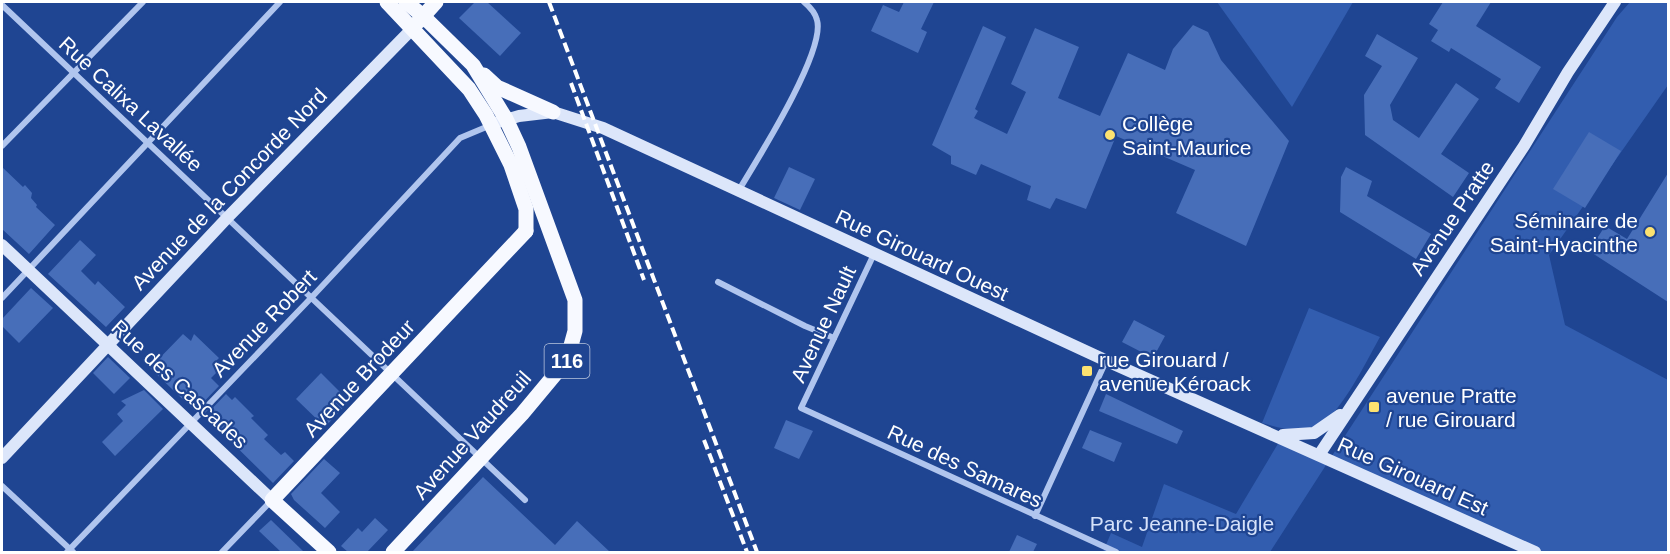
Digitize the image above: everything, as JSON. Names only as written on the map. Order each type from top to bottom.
[{"type":"main road","points":[[387,2],[413,28],[436,2]]},
{"type":"main road","points":[[406,2],[423,16]]},
{"type":"main road","name":"116","points":[[423,16],[473,65],[499,122],[526,209],[526,231]]},
{"type":"main road","name":"116","points":[[413,28],[519,147],[551,236]]},
{"type":"main road","points":[[473,65],[497,87],[553,112]]},
{"type":"main road","points":[[526,231],[539,231],[551,236]]},
{"type":"main road","name":"Avenue Brodeur","points":[[272,500],[526,231]]},
{"type":"main road","name":"Avenue Vaudreuil","points":[[393,552],[522,414],[567,360],[575,331],[575,300],[551,236]]},
{"type":"main road","name":"Rue des Cascades","points":[[272,500],[329,552]]},
{"type":"street","points":[[2,146],[143,2]]},
{"type":"street","points":[[2,298],[280,2]]},
{"type":"street","points":[[739,191],[787,108],[818,36],[818,21],[812,9],[804,2]]},
{"type":"street","name":"Avenue Pratte","points":[[1319,455],[1524,146],[1615,2]]},
{"type":"street","name":"Rue Calixa Lavallée","points":[[2,4],[525,500]]},
{"type":"street","name":"Avenue de la Concorde Nord","points":[[2,458],[227,218],[413,28]]},
{"type":"street","points":[[499,122],[553,112]]},
{"type":"street","name":"Rue Girouard Ouest","points":[[553,112],[603,128],[1107,361],[1275,435]]},
{"type":"street","name":"Avenue Robert","points":[[70,552],[460,138],[499,122]]},
{"type":"street","name":"Rue des Cascades","points":[[2,245],[272,500]]},
{"type":"street","name":"Avenue Nault","points":[[801,408],[873,254]]},
{"type":"street","points":[[718,282],[834,338]]},
{"type":"street","points":[[1035,516],[1107,361]]},
{"type":"street","points":[[1275,435],[1294,436],[1314,433],[1331,423],[1350,406]]},
{"type":"street","name":"Rue des Samares","points":[[801,408],[1116,552]]},
{"type":"street","name":"Rue Girouard Est","points":[[1275,435],[1535,552]]},
{"type":"street","points":[[2,486],[70,552]]},
{"type":"street","name":"Avenue Brodeur","points":[[222,552],[272,500]]},
{"type":"green space","points":[[1217,2],[1353,2],[1292,107]]},
{"type":"green space","points":[[1630,2],[1668,2],[1668,85],[1549,255],[1565,325],[1668,380],[1668,552],[1534,552],[1328,462],[1617,17]]},
{"type":"green space","points":[[1309,308],[1380,337],[1341,403],[1322,424],[1312,429],[1300,430],[1262,423]]},
{"type":"green space","name":"Parc Jeanne-Daigle","points":[[1279,442],[1328,462],[1270,552],[1103,552],[1111,533],[1142,547],[1164,484],[1236,514]]},
{"type":"building","points":[[475,2],[487,2],[521,33],[500,56],[459,18]]},
{"type":"building","points":[[904,2],[934,2],[921,29],[927,32],[918,53],[871,31],[883,5],[899,12]]},
{"type":"building","points":[[1443,2],[1491,2],[1476,26],[1541,67],[1519,103],[1495,88],[1501,79],[1451,48],[1449,52],[1431,41],[1438,30],[1429,24]]},
{"type":"building","name":"Collège Saint-Maurice","points":[[1193,25],[1208,32],[1221,60],[1289,141],[1246,246],[1176,213],[1195,170],[1116,136],[1086,209],[1056,198],[1050,209],[1027,200],[1031,186],[981,164],[976,175],[951,164],[951,156],[932,145],[983,26],[1006,37],[975,109],[978,111],[974,118],[1007,134],[1026,92],[1011,84],[1035,28],[1079,47],[1058,98],[1100,116],[1128,53],[1165,70],[1173,49]]},
{"type":"building","points":[[1377,34],[1418,58],[1390,105],[1393,120],[1419,138],[1456,83],[1479,99],[1441,154],[1469,173],[1453,197],[1365,135],[1364,95],[1382,66],[1365,56]]},
{"type":"building","points":[[1589,132],[1621,151],[1585,208],[1553,189]]},
{"type":"building","points":[[2,167],[23,187],[25,185],[32,193],[31,198],[37,205],[36,207],[55,225],[29,254],[2,229]]},
{"type":"building","points":[[789,167],[815,179],[800,210],[774,198]]},
{"type":"building","points":[[1346,167],[1372,181],[1367,196],[1431,234],[1416,259],[1340,212],[1341,177]]},
{"type":"building","name":"Séminaire de Saint-Hyacinthe","points":[[1668,173],[1668,302],[1589,251],[1605,226],[1627,239]]},
{"type":"building","points":[[80,240],[96,255],[81,271],[95,285],[98,281],[125,307],[106,327],[48,274]]},
{"type":"building","points":[[31,288],[53,308],[19,343],[2,326],[2,319]]},
{"type":"building","points":[[1134,320],[1165,336],[1153,358],[1122,342]]},
{"type":"building","points":[[183,334],[191,341],[194,334],[219,358],[215,362],[221,368],[211,378],[219,386],[195,411],[150,368]]},
{"type":"building","points":[[108,357],[130,378],[114,394],[93,373]]},
{"type":"building","points":[[321,373],[349,401],[325,427],[296,399]]},
{"type":"building","points":[[144,390],[163,409],[115,456],[102,442],[123,421],[117,414],[126,405],[121,401]]},
{"type":"building","points":[[226,394],[232,400],[235,397],[254,416],[251,418],[268,435],[264,439],[281,455],[285,452],[294,461],[273,483],[205,416]]},
{"type":"building","points":[[1106,394],[1183,431],[1177,444],[1099,411]]},
{"type":"building","points":[[786,420],[813,431],[799,459],[774,448]]},
{"type":"building","points":[[1090,430],[1122,443],[1114,462],[1082,448]]},
{"type":"building","points":[[324,459],[340,473],[321,493],[340,512],[325,528],[294,500],[291,494]]},
{"type":"building","points":[[483,477],[555,545],[577,521],[610,552],[412,552]]},
{"type":"building","points":[[375,518],[388,530],[367,552],[348,552],[341,546],[358,528],[362,532]]},
{"type":"building","points":[[271,520],[304,552],[281,552],[259,531]]},
{"type":"building","points":[[1017,535],[1037,544],[1033,552],[1009,552]]},
{"type":"railway","points":[[549,2],[757,552]]},
{"type":"railway","points":[[571,83],[644,280]]},
{"type":"railway","points":[[704,440],[747,552]]},
{"type":"place","name":"Collège Saint-Maurice","points":[[1110,135]]},
{"type":"place","name":"Séminaire de Saint-Hyacinthe","points":[[1650,232]]},
{"type":"place","name":"rue Girouard / avenue Kéroack","points":[[1087,371]]},
{"type":"place","name":"avenue Pratte / rue Girouard","points":[[1374,407]]}]
